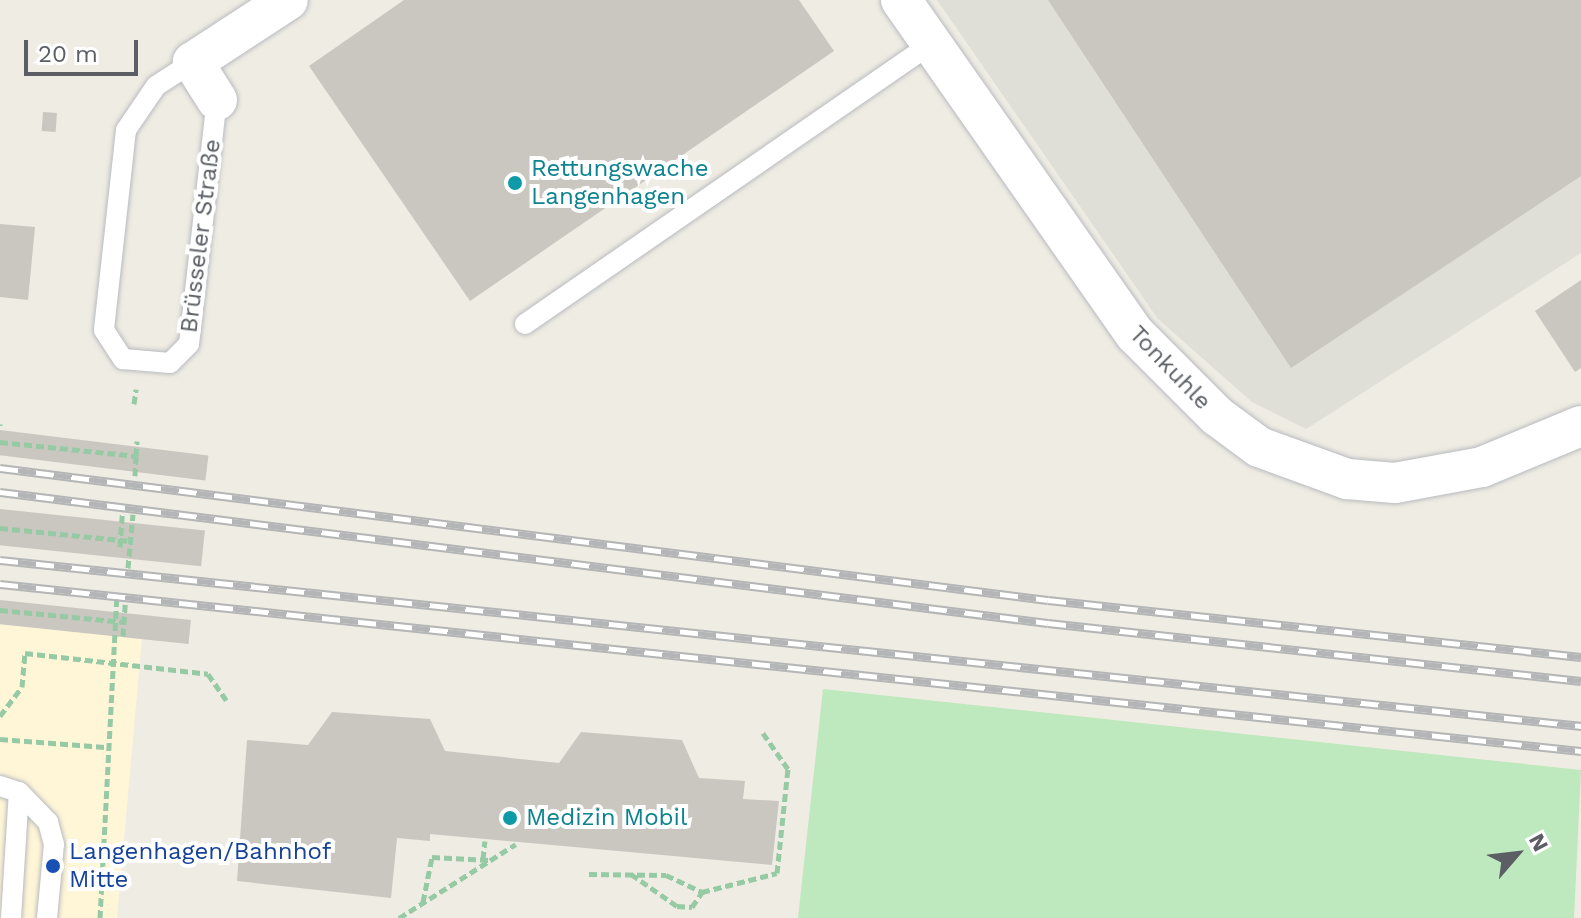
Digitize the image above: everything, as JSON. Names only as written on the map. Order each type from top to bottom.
[{"type":"street","name":"Tonkuhle","points":[[901,0],[1135,334],[1217,416],[1259,447],[1347,479],[1395,483],[1482,467],[1581,426]]},
{"type":"street","name":"Brüsseler Straße","points":[[217,100],[193,62],[273,4]]},
{"type":"lane","points":[[525,324],[931,44]]},
{"type":"lane","name":"Brüsseler Straße","points":[[193,62],[156,86],[126,130],[104,330],[123,359],[170,363],[189,344],[217,100]]},
{"type":"lane","points":[[10,789],[11,918]]},
{"type":"lane","points":[[10,789],[48,822],[54,844],[47,918]]},
{"type":"path","points":[[135,476],[137,441]]},
{"type":"path","points":[[0,442],[136,456]]},
{"type":"path","points":[[121,544],[123,508]]},
{"type":"path","points":[[128,568],[133,514]]},
{"type":"path","points":[[0,528],[121,544],[130,541]]},
{"type":"path","points":[[100,918],[105,747],[117,598]]},
{"type":"path","points":[[123,636],[125,604]]},
{"type":"path","points":[[0,610],[124,622]]},
{"type":"path","points":[[0,716],[22,687],[25,653],[208,674],[226,700]]},
{"type":"path","points":[[630,874],[677,906],[692,907],[702,892],[777,873],[788,769],[763,733]]},
{"type":"path","points":[[0,739],[105,747]]},
{"type":"path","points":[[485,841],[486,860]]},
{"type":"path","points":[[399,918],[486,860],[516,844]]},
{"type":"path","points":[[423,902],[432,857],[486,860]]},
{"type":"path","points":[[589,874],[681,878],[702,892]]},
{"type":"shaded area","points":[[937,0],[1581,0],[1581,253],[1306,429],[1252,402],[1158,319]]},
{"type":"shaded area","points":[[0,624],[142,638],[117,918],[0,918]]},
{"type":"green space","points":[[823,689],[1581,770],[1574,918],[798,918]]},
{"type":"building","name":"Rettungswache Langenhagen","points":[[404,0],[799,0],[834,51],[470,301],[309,66]]},
{"type":"building","points":[[1048,0],[1581,0],[1581,176],[1291,368]]},
{"type":"building","points":[[43,112],[57,113],[56,132],[42,131]]},
{"type":"building","points":[[0,224],[35,227],[28,300],[0,297]]},
{"type":"building","points":[[1581,280],[1581,368],[1575,372],[1535,311]]},
{"type":"building","points":[[0,430],[208,456],[205,480],[0,455]]},
{"type":"building","points":[[0,509],[205,531],[201,566],[0,545]]},
{"type":"building","points":[[0,600],[191,620],[188,644],[0,624]]},
{"type":"building","name":"Medizin Mobil","points":[[332,712],[430,719],[445,751],[559,763],[581,732],[682,740],[699,778],[745,781],[743,799],[779,801],[772,865],[430,834],[430,841],[397,838],[391,898],[237,881],[247,740],[308,745]]},
{"type":"railway","points":[[0,468],[1048,600],[1581,657]]},
{"type":"railway","points":[[0,492],[1048,623],[1581,681]]},
{"type":"railway","points":[[0,560],[1581,726]]},
{"type":"railway","points":[[0,584],[1581,751]]},
{"type":"place","name":"Rettungswache Langenhagen","points":[[515,183]]},
{"type":"place","name":"Medizin Mobil","points":[[510,818]]},
{"type":"place","name":"Langenhagen/Bahnhof Mitte","points":[[53,866]]}]
